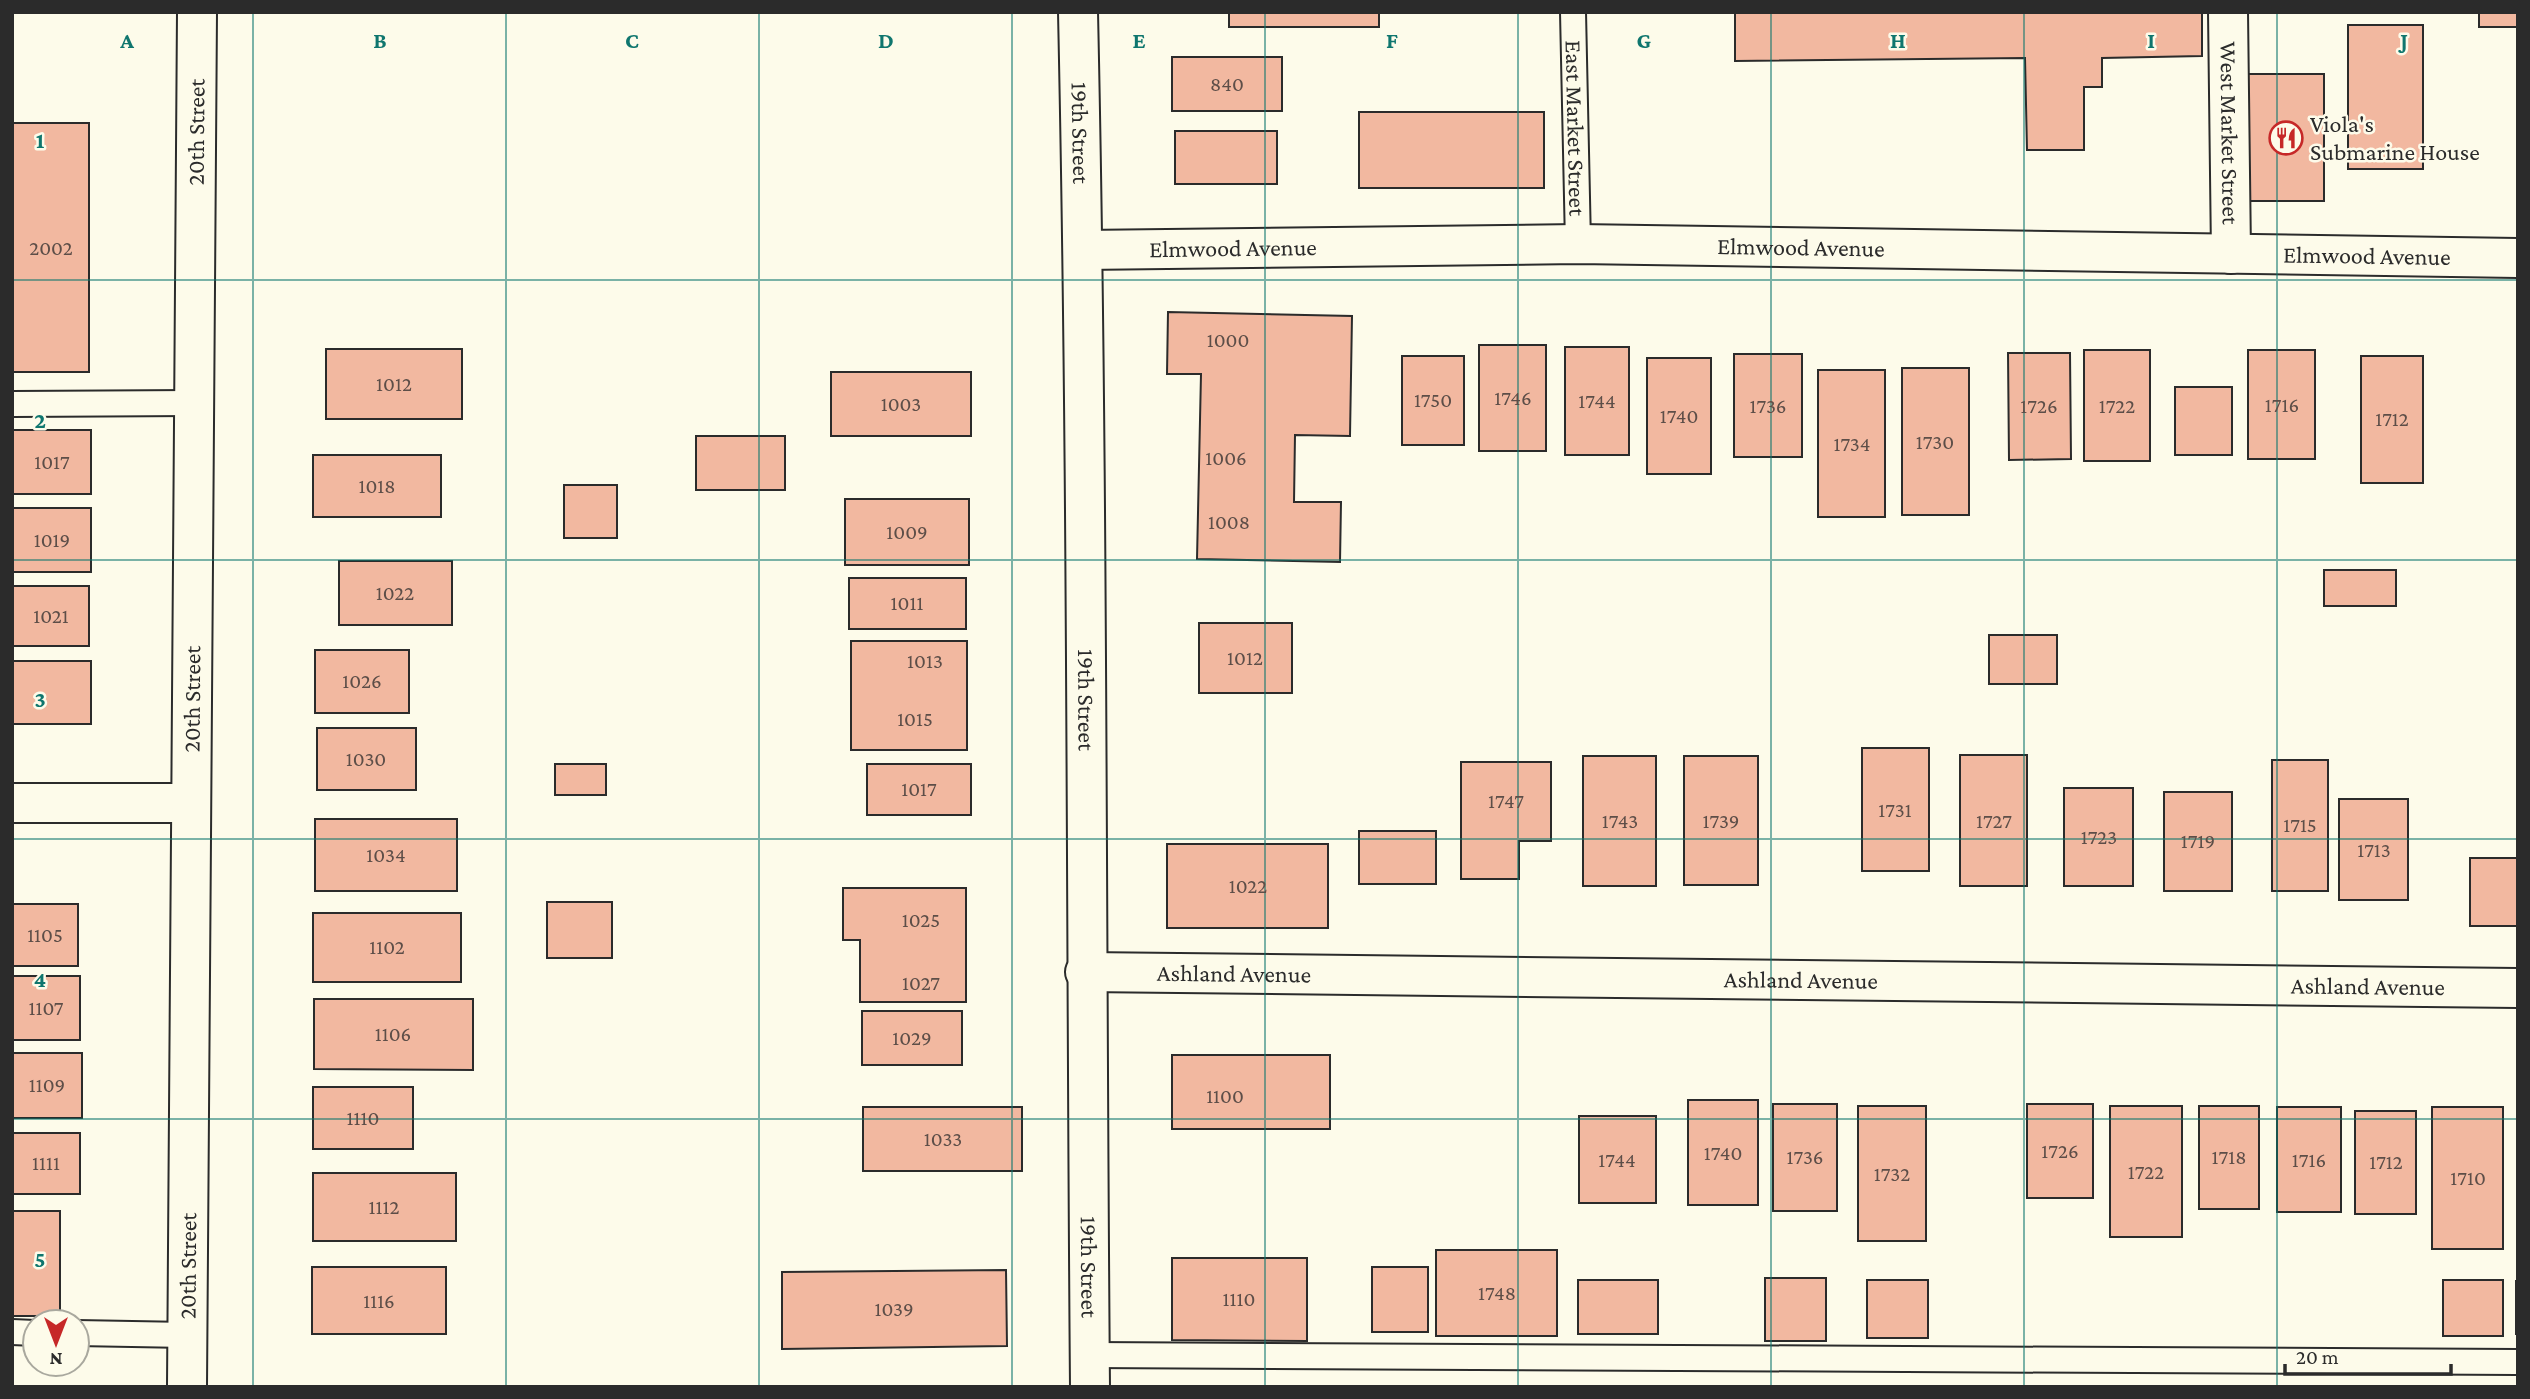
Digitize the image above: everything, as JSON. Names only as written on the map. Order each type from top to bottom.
[{"type":"street","name":"20th Street","points":[[187,1387],[197,12]]},
{"type":"street","name":"19th Street","points":[[1078,12],[1083,250],[1085,972],[1090,1371]]},
{"type":"street","name":"West Market Street","points":[[2228,12],[2231,254]]},
{"type":"street","name":"Elmwood Avenue","points":[[1083,250],[1578,244],[2518,258]]},
{"type":"street","points":[[12,803],[190,803]]},
{"type":"street","name":"Ashland Avenue","points":[[1085,972],[2518,988]]},
{"type":"lane","name":"East Market Street","points":[[1573,12],[1578,244]]},
{"type":"lane","points":[[12,404],[193,403]]},
{"type":"lane","points":[[91,1333],[187,1335]]},
{"type":"lane","points":[[1090,1371],[2518,1362]]},
{"type":"building","points":[[1229,12],[1379,12],[1379,27],[1229,27]]},
{"type":"building","points":[[1735,12],[2202,12],[2202,56],[2102,58],[2102,87],[2084,87],[2084,150],[2027,150],[2025,58],[1735,61]]},
{"type":"building","points":[[2479,12],[2518,12],[2518,27],[2479,27]]},
{"type":"building","points":[[2348,25],[2423,25],[2423,169],[2348,169]]},
{"type":"building","points":[[1172,57],[1282,57],[1282,111],[1172,111]]},
{"type":"building","name":"Viola's Submarine House","points":[[2248,74],[2324,74],[2324,201],[2248,201]]},
{"type":"building","points":[[1359,112],[1544,112],[1544,188],[1359,188]]},
{"type":"building","points":[[12,123],[89,123],[89,372],[12,372]]},
{"type":"building","points":[[1175,131],[1277,131],[1277,184],[1175,184]]},
{"type":"building","points":[[1168,312],[1352,316],[1350,436],[1295,435],[1294,502],[1341,502],[1340,562],[1197,559],[1201,374],[1167,374]]},
{"type":"building","points":[[1479,345],[1546,345],[1546,451],[1479,451]]},
{"type":"building","points":[[1565,347],[1629,347],[1629,455],[1565,455]]},
{"type":"building","points":[[326,349],[462,349],[462,419],[326,419]]},
{"type":"building","points":[[2084,350],[2150,350],[2150,461],[2084,461]]},
{"type":"building","points":[[2248,350],[2315,350],[2315,459],[2248,459]]},
{"type":"building","points":[[2008,353],[2070,353],[2071,459],[2009,460]]},
{"type":"building","points":[[1734,354],[1802,354],[1802,457],[1734,457]]},
{"type":"building","points":[[1402,356],[1464,356],[1464,445],[1402,445]]},
{"type":"building","points":[[2361,356],[2423,356],[2423,483],[2361,483]]},
{"type":"building","points":[[1647,358],[1711,358],[1711,474],[1647,474]]},
{"type":"building","points":[[1902,368],[1969,368],[1969,515],[1902,515]]},
{"type":"building","points":[[1818,370],[1885,370],[1885,517],[1818,517]]},
{"type":"building","points":[[831,372],[971,372],[971,436],[831,436]]},
{"type":"building","points":[[2175,387],[2232,387],[2232,455],[2175,455]]},
{"type":"building","points":[[12,430],[91,430],[91,494],[12,494]]},
{"type":"building","points":[[696,436],[785,436],[785,490],[696,490]]},
{"type":"building","points":[[313,455],[441,455],[441,517],[313,517]]},
{"type":"building","points":[[564,485],[617,485],[617,538],[564,538]]},
{"type":"building","points":[[845,499],[969,499],[969,565],[845,565]]},
{"type":"building","points":[[12,508],[91,508],[91,572],[12,572]]},
{"type":"building","points":[[339,561],[452,561],[452,625],[339,625]]},
{"type":"building","points":[[2324,570],[2396,570],[2396,606],[2324,606]]},
{"type":"building","points":[[849,578],[966,578],[966,629],[849,629]]},
{"type":"building","points":[[12,586],[89,586],[89,646],[12,646]]},
{"type":"building","points":[[1199,623],[1292,623],[1292,693],[1199,693]]},
{"type":"building","points":[[1989,635],[2057,635],[2057,684],[1989,684]]},
{"type":"building","points":[[851,641],[967,641],[967,750],[851,750]]},
{"type":"building","points":[[315,650],[409,650],[409,713],[315,713]]},
{"type":"building","points":[[12,661],[91,661],[91,724],[12,724]]},
{"type":"building","points":[[317,728],[416,728],[416,790],[317,790]]},
{"type":"building","points":[[1862,748],[1929,748],[1929,871],[1862,871]]},
{"type":"building","points":[[1960,755],[2027,755],[2027,886],[1960,886]]},
{"type":"building","points":[[1583,756],[1656,756],[1656,886],[1583,886]]},
{"type":"building","points":[[1684,756],[1758,756],[1758,885],[1684,885]]},
{"type":"building","points":[[2272,760],[2328,760],[2328,891],[2272,891]]},
{"type":"building","points":[[1461,762],[1551,762],[1551,841],[1519,841],[1519,879],[1461,879]]},
{"type":"building","points":[[555,764],[606,764],[606,795],[555,795]]},
{"type":"building","points":[[867,764],[971,764],[971,815],[867,815]]},
{"type":"building","points":[[2064,788],[2133,788],[2133,886],[2064,886]]},
{"type":"building","points":[[2164,792],[2232,792],[2232,891],[2164,891]]},
{"type":"building","points":[[2339,799],[2408,799],[2408,900],[2339,900]]},
{"type":"building","points":[[315,819],[457,819],[457,891],[315,891]]},
{"type":"building","points":[[1359,831],[1436,831],[1436,884],[1359,884]]},
{"type":"building","points":[[1167,844],[1328,844],[1328,928],[1167,928]]},
{"type":"building","points":[[2470,858],[2518,858],[2518,926],[2470,926]]},
{"type":"building","points":[[843,888],[966,888],[966,1002],[860,1002],[860,940],[843,940]]},
{"type":"building","points":[[547,902],[612,902],[612,958],[547,958]]},
{"type":"building","points":[[12,904],[78,904],[78,966],[12,966]]},
{"type":"building","points":[[313,913],[461,913],[461,982],[313,982]]},
{"type":"building","points":[[12,976],[80,976],[80,1040],[12,1040]]},
{"type":"building","points":[[314,999],[473,999],[473,1070],[314,1069]]},
{"type":"building","points":[[862,1011],[962,1011],[962,1065],[862,1065]]},
{"type":"building","points":[[12,1053],[82,1053],[82,1118],[12,1118]]},
{"type":"building","points":[[1172,1055],[1330,1055],[1330,1129],[1172,1129]]},
{"type":"building","points":[[313,1087],[413,1087],[413,1149],[313,1149]]},
{"type":"building","points":[[1688,1100],[1758,1100],[1758,1205],[1688,1205]]},
{"type":"building","points":[[1773,1104],[1837,1104],[1837,1211],[1773,1211]]},
{"type":"building","points":[[2027,1104],[2093,1104],[2093,1198],[2027,1198]]},
{"type":"building","points":[[1858,1106],[1926,1106],[1926,1241],[1858,1241]]},
{"type":"building","points":[[2110,1106],[2182,1106],[2182,1237],[2110,1237]]},
{"type":"building","points":[[2199,1106],[2259,1106],[2259,1209],[2199,1209]]},
{"type":"building","points":[[863,1107],[1022,1107],[1022,1171],[863,1171]]},
{"type":"building","points":[[2277,1107],[2341,1107],[2341,1212],[2277,1212]]},
{"type":"building","points":[[2432,1107],[2503,1107],[2503,1249],[2432,1249]]},
{"type":"building","points":[[2355,1111],[2416,1111],[2416,1214],[2355,1214]]},
{"type":"building","points":[[1579,1116],[1656,1116],[1656,1203],[1579,1203]]},
{"type":"building","points":[[12,1133],[80,1133],[80,1194],[12,1194]]},
{"type":"building","points":[[313,1173],[456,1173],[456,1241],[313,1241]]},
{"type":"building","points":[[12,1211],[60,1211],[60,1308],[21,1308],[21,1316],[12,1316]]},
{"type":"building","points":[[1436,1250],[1557,1250],[1557,1336],[1436,1336]]},
{"type":"building","points":[[1172,1258],[1307,1258],[1307,1341],[1172,1340]]},
{"type":"building","points":[[312,1267],[446,1267],[446,1334],[312,1334]]},
{"type":"building","points":[[1372,1267],[1428,1267],[1428,1332],[1372,1332]]},
{"type":"building","points":[[1006,1270],[1007,1346],[782,1349],[782,1272]]},
{"type":"building","points":[[1765,1278],[1826,1278],[1826,1341],[1765,1341]]},
{"type":"building","points":[[1578,1280],[1658,1280],[1658,1334],[1578,1334]]},
{"type":"building","points":[[1867,1280],[1928,1280],[1928,1338],[1867,1338]]},
{"type":"building","points":[[2443,1280],[2503,1280],[2503,1336],[2443,1336]]},
{"type":"building","points":[[2518,1281],[2518,1334],[2516,1334]]},
{"type":"place","name":"Viola's Submarine House","points":[[2286,138]]}]
